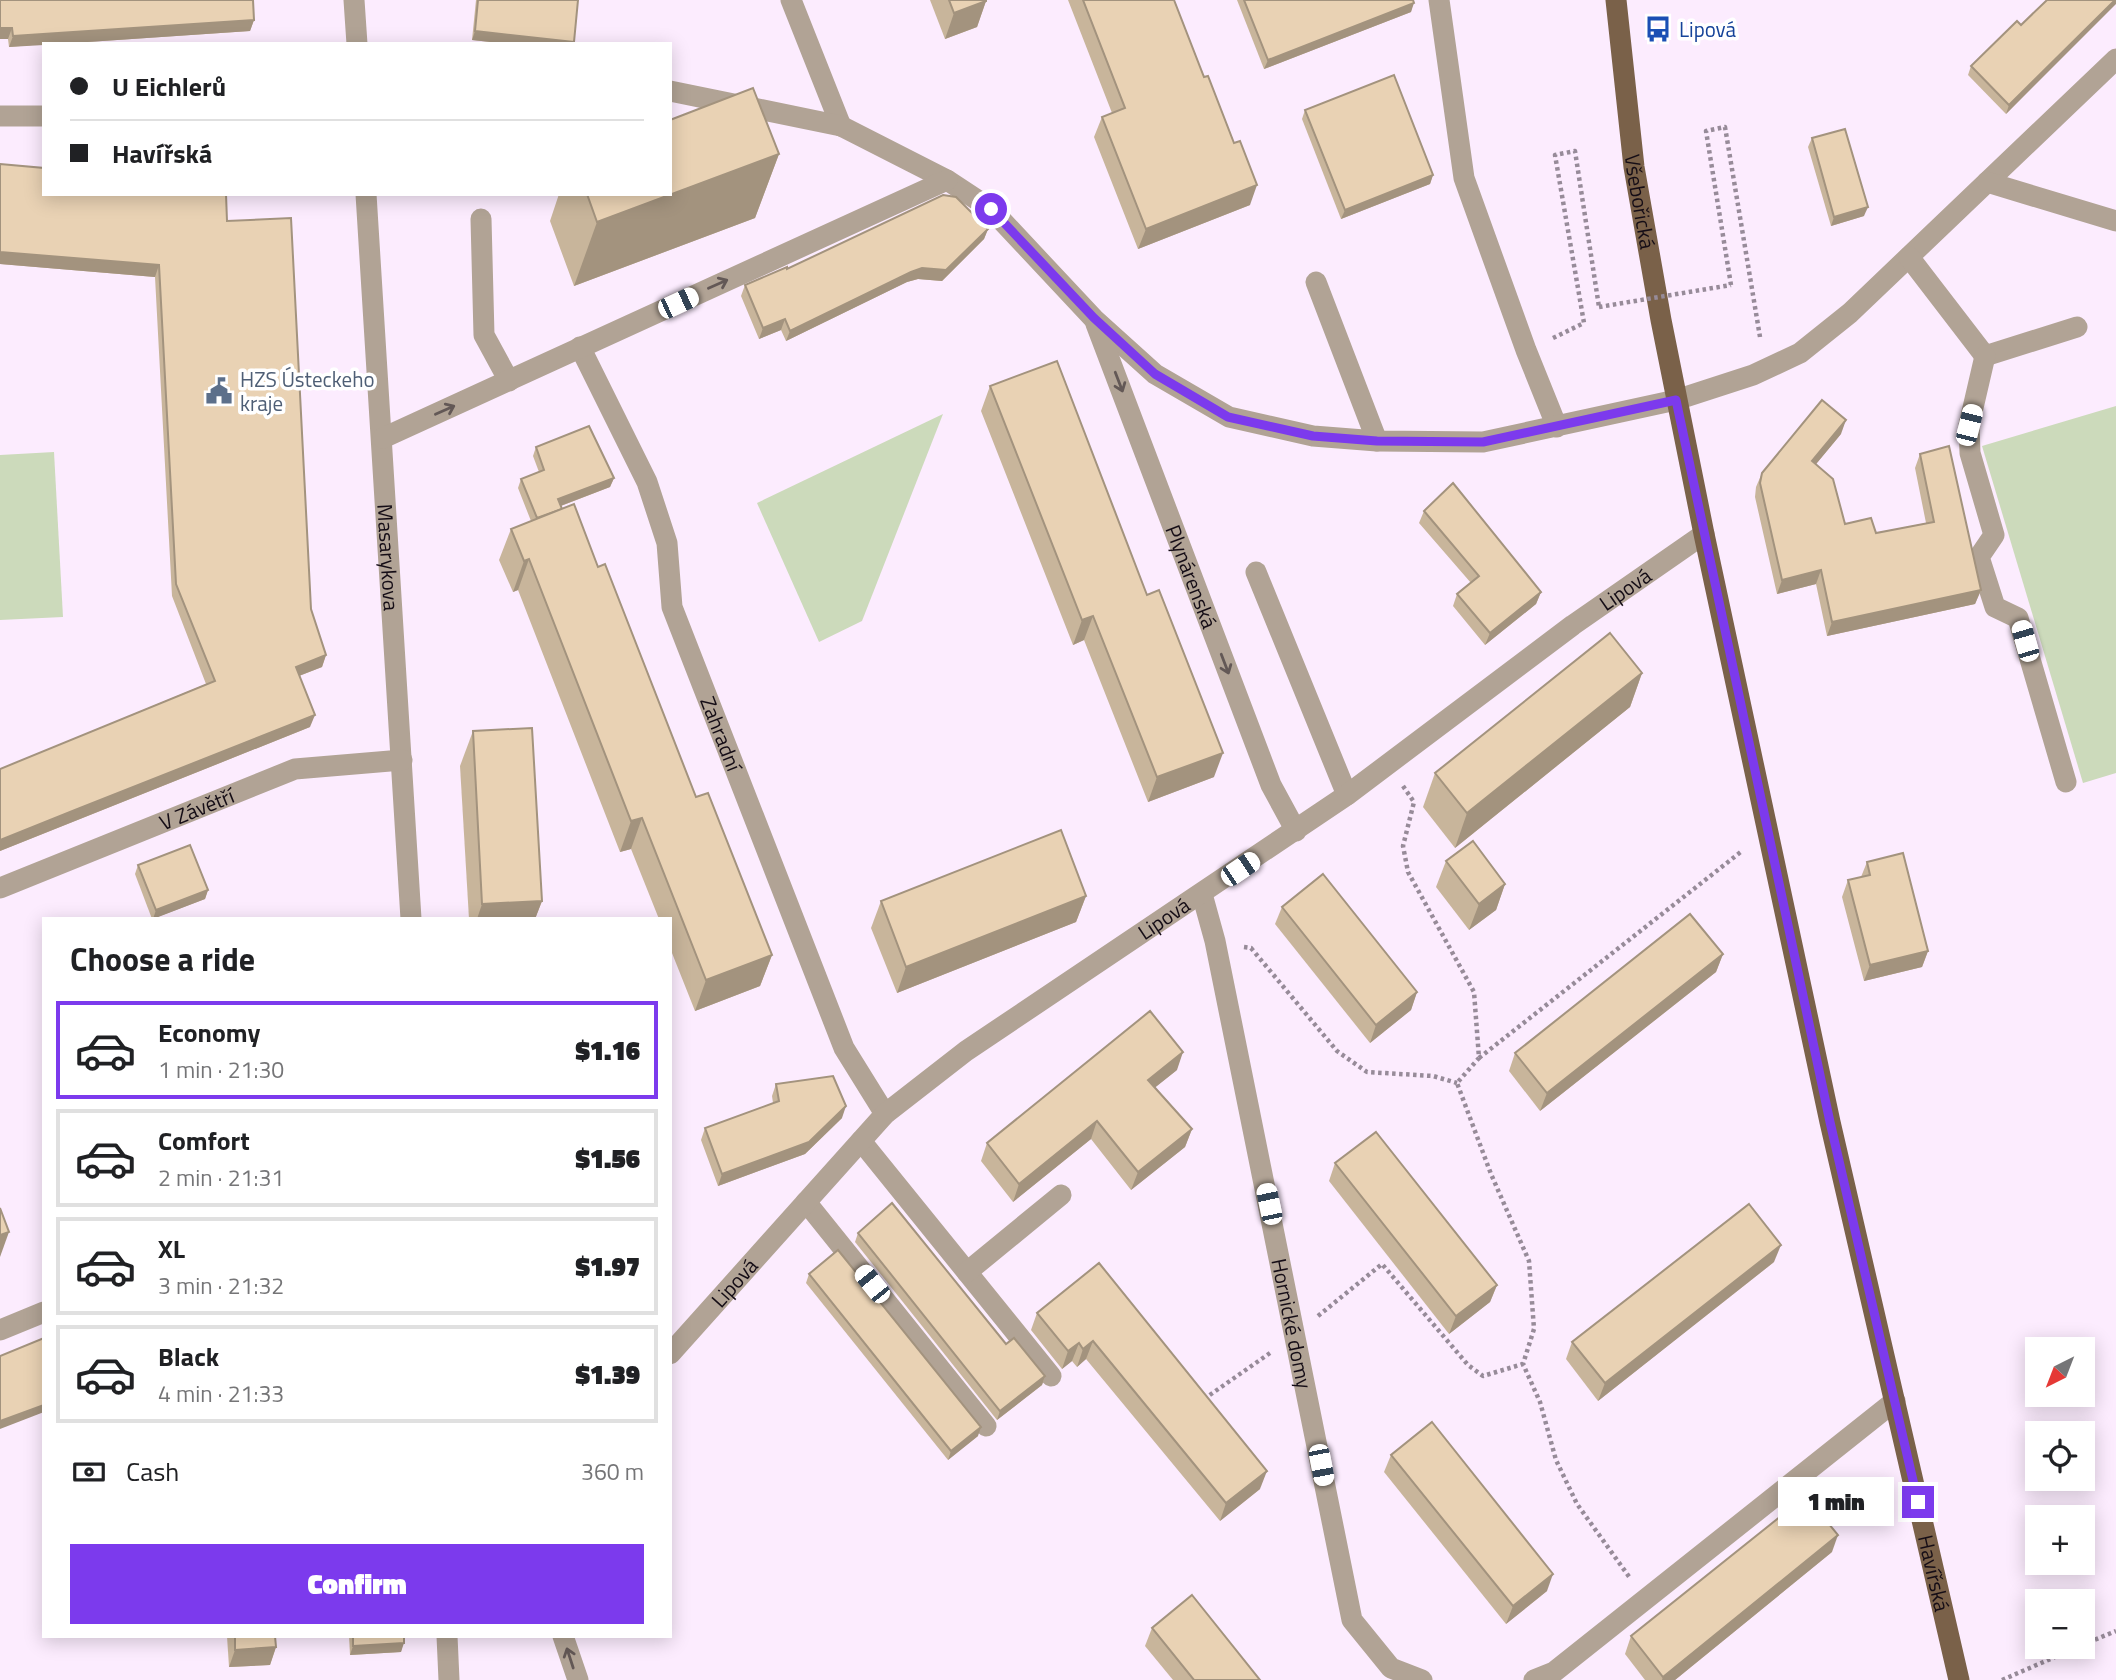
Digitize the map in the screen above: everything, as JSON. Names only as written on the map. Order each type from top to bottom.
[{"type":"main road","name":"Všebořická","points":[[1616,0],[1634,167],[1676,400]]},
{"type":"main road","name":"Havířská","points":[[1676,400],[1830,1122],[1959,1680]]},
{"type":"street","points":[[354,0],[356,42]]},
{"type":"street","points":[[791,0],[841,126]]},
{"type":"street","points":[[1439,0],[1464,178],[1525,350],[1557,427]]},
{"type":"street","points":[[1676,400],[1753,375],[1800,353],[1850,313],[2116,59]]},
{"type":"street","name":"Plynárenská","points":[[672,91],[841,126],[947,180],[991,209],[1094,318],[1155,374],[1228,417],[1313,436],[1377,441],[1483,442],[1676,400]]},
{"type":"street","points":[[0,116],[42,116]]},
{"type":"street","points":[[383,438],[947,180]]},
{"type":"street","points":[[1986,182],[2116,221]]},
{"type":"street","name":"Masarykova","points":[[366,196],[411,917]]},
{"type":"street","points":[[481,219],[484,334],[509,381]]},
{"type":"street","points":[[1909,257],[1985,356]]},
{"type":"street","points":[[1316,282],[1377,441]]},
{"type":"street","name":"Plynárenská","points":[[1094,318],[1271,785],[1296,831]]},
{"type":"street","points":[[1985,356],[2077,327]]},
{"type":"street","name":"Zahradní","points":[[580,347],[647,482],[667,543],[672,607],[844,1048],[885,1114]]},
{"type":"street","points":[[1985,356],[1969,425],[1970,453],[1994,535],[1979,557],[1995,607],[2018,618],[2066,782]]},
{"type":"street","name":"Lipová","points":[[672,1352],[885,1114],[966,1051],[1347,795],[1573,625],[1704,534]]},
{"type":"street","points":[[1256,572],[1347,795]]},
{"type":"street","name":"V Závětří","points":[[0,888],[295,769],[402,760]]},
{"type":"street","name":"Hornické domy","points":[[1202,894],[1215,942],[1352,1620],[1391,1668],[1422,1680]]},
{"type":"street","points":[[861,1141],[1051,1376]]},
{"type":"street","points":[[967,1272],[1061,1195]]},
{"type":"street","points":[[806,1202],[986,1426]]},
{"type":"street","points":[[0,1329],[42,1313]]},
{"type":"street","points":[[1534,1680],[1554,1672],[1895,1401]]},
{"type":"street","points":[[447,1638],[449,1680]]},
{"type":"street","points":[[564,1638],[578,1680]]},
{"type":"path","points":[[1525,350],[1584,323],[1555,155],[1575,151],[1599,307],[1731,285],[1706,131],[1726,127],[1760,337]]},
{"type":"path","points":[[1389,765],[1414,802],[1403,846],[1408,872],[1474,992],[1479,1058]]},
{"type":"path","points":[[1457,1083],[1479,1058],[1768,831]]},
{"type":"path","points":[[1215,942],[1251,948],[1337,1051],[1367,1072],[1433,1076],[1457,1083]]},
{"type":"path","points":[[1457,1083],[1491,1174],[1529,1261],[1534,1329],[1523,1364],[1540,1402],[1556,1460],[1577,1504],[1645,1598]]},
{"type":"path","points":[[1204,1399],[1295,1336],[1382,1264],[1468,1365],[1483,1376],[1523,1364]]},
{"type":"path","points":[[2095,1640],[2116,1631]]},
{"type":"path","points":[[2002,1680],[2050,1659]]},
{"type":"green space","points":[[2116,406],[2116,773],[2083,783],[1982,446]]},
{"type":"green space","points":[[943,414],[862,621],[819,642],[757,503]]},
{"type":"green space","points":[[54,452],[63,617],[0,620],[0,455]]},
{"type":"building","points":[[0,0],[253,0],[254,20],[13,36],[12,28],[0,28]]},
{"type":"building","points":[[478,0],[578,0],[574,42],[475,31]]},
{"type":"building","points":[[949,0],[986,0],[986,1],[954,13]]},
{"type":"building","points":[[1083,0],[1174,0],[1204,77],[1208,76],[1234,143],[1240,141],[1257,185],[1146,229],[1102,117],[1125,108]]},
{"type":"building","points":[[1244,0],[1413,0],[1414,3],[1268,60]]},
{"type":"building","points":[[2047,0],[2115,0],[2009,105],[1971,66],[2017,21],[2021,25]]},
{"type":"building","points":[[1394,75],[1433,175],[1345,210],[1305,110]]},
{"type":"building","points":[[753,88],[779,154],[672,194],[672,119]]},
{"type":"building","points":[[1845,129],[1868,207],[1834,217],[1812,138]]},
{"type":"building","points":[[0,164],[42,168],[42,196],[226,196],[227,221],[291,218],[311,609],[326,655],[296,667],[315,715],[0,840],[0,769],[215,681],[176,584],[159,265],[0,252]]},
{"type":"building","points":[[943,195],[956,197],[988,229],[946,270],[922,268],[911,272],[790,331],[785,319],[763,328],[745,285],[787,269]]},
{"type":"building","points":[[588,196],[667,196],[597,222]]},
{"type":"building","points":[[1057,361],[1147,595],[1159,590],[1223,753],[1157,777],[1093,616],[1082,620],[990,386]]},
{"type":"building","points":[[1822,400],[1846,420],[1812,461],[1833,479],[1845,524],[1871,518],[1876,533],[1934,522],[1920,454],[1949,446],[1981,590],[1832,622],[1821,570],[1782,580],[1760,483],[1762,473]]},
{"type":"building","points":[[589,426],[614,478],[558,499],[562,509],[537,518],[521,479],[544,470],[536,447]]},
{"type":"building","points":[[1453,483],[1541,592],[1490,633],[1457,594],[1479,576],[1424,511]]},
{"type":"building","points":[[574,504],[598,567],[605,564],[696,797],[708,793],[772,955],[706,980],[642,818],[631,821],[529,559],[524,561],[511,529]]},
{"type":"building","points":[[1610,633],[1642,673],[1467,813],[1435,773]]},
{"type":"building","points":[[532,728],[542,901],[482,904],[473,731]]},
{"type":"building","points":[[1061,830],[1086,896],[906,967],[881,901]]},
{"type":"building","points":[[1473,841],[1505,884],[1479,904],[1446,861]]},
{"type":"building","points":[[190,845],[208,890],[156,910],[138,865]]},
{"type":"building","points":[[1903,853],[1928,951],[1870,965],[1848,880],[1870,875],[1867,862]]},
{"type":"building","points":[[1323,874],[1417,992],[1376,1025],[1282,907]]},
{"type":"building","points":[[1690,914],[1723,954],[1547,1093],[1515,1053]]},
{"type":"building","points":[[1150,1011],[1183,1052],[1148,1080],[1192,1129],[1138,1172],[1097,1121],[1019,1184],[987,1143]]},
{"type":"building","points":[[833,1076],[846,1106],[809,1142],[722,1174],[705,1128],[779,1101],[776,1084]]},
{"type":"building","points":[[1376,1132],[1497,1285],[1456,1316],[1335,1163]]},
{"type":"building","points":[[892,1203],[1006,1344],[1014,1338],[1045,1376],[1000,1411],[858,1233]]},
{"type":"building","points":[[1749,1204],[1781,1245],[1605,1383],[1572,1342]]},
{"type":"building","points":[[0,1208],[9,1232],[0,1235]]},
{"type":"building","points":[[838,1250],[981,1427],[951,1451],[809,1274]]},
{"type":"building","points":[[1099,1263],[1267,1471],[1226,1503],[1093,1341],[1083,1349],[1079,1343],[1068,1351],[1037,1313]]},
{"type":"building","points":[[42,1339],[42,1406],[0,1421],[0,1356]]},
{"type":"building","points":[[1432,1422],[1553,1574],[1513,1606],[1391,1455]]},
{"type":"building","points":[[1806,1496],[1838,1535],[1663,1677],[1631,1636]]},
{"type":"building","points":[[1192,1595],[1260,1680],[1194,1680],[1152,1628]]},
{"type":"building","points":[[235,1638],[275,1638],[276,1647],[235,1650]]},
{"type":"building","points":[[353,1638],[404,1638],[404,1643],[353,1646]]},
{"type":"place","name":"Lipová","points":[[1658,29]]},
{"type":"place","name":"HZS Ústeckeho kraje","points":[[219,391]]},
{"type":"route","points":[[991,209],[1094,318],[1155,374],[1228,417],[1313,436],[1377,441],[1483,442],[1676,400],[1830,1122],[1918,1502]]}]
